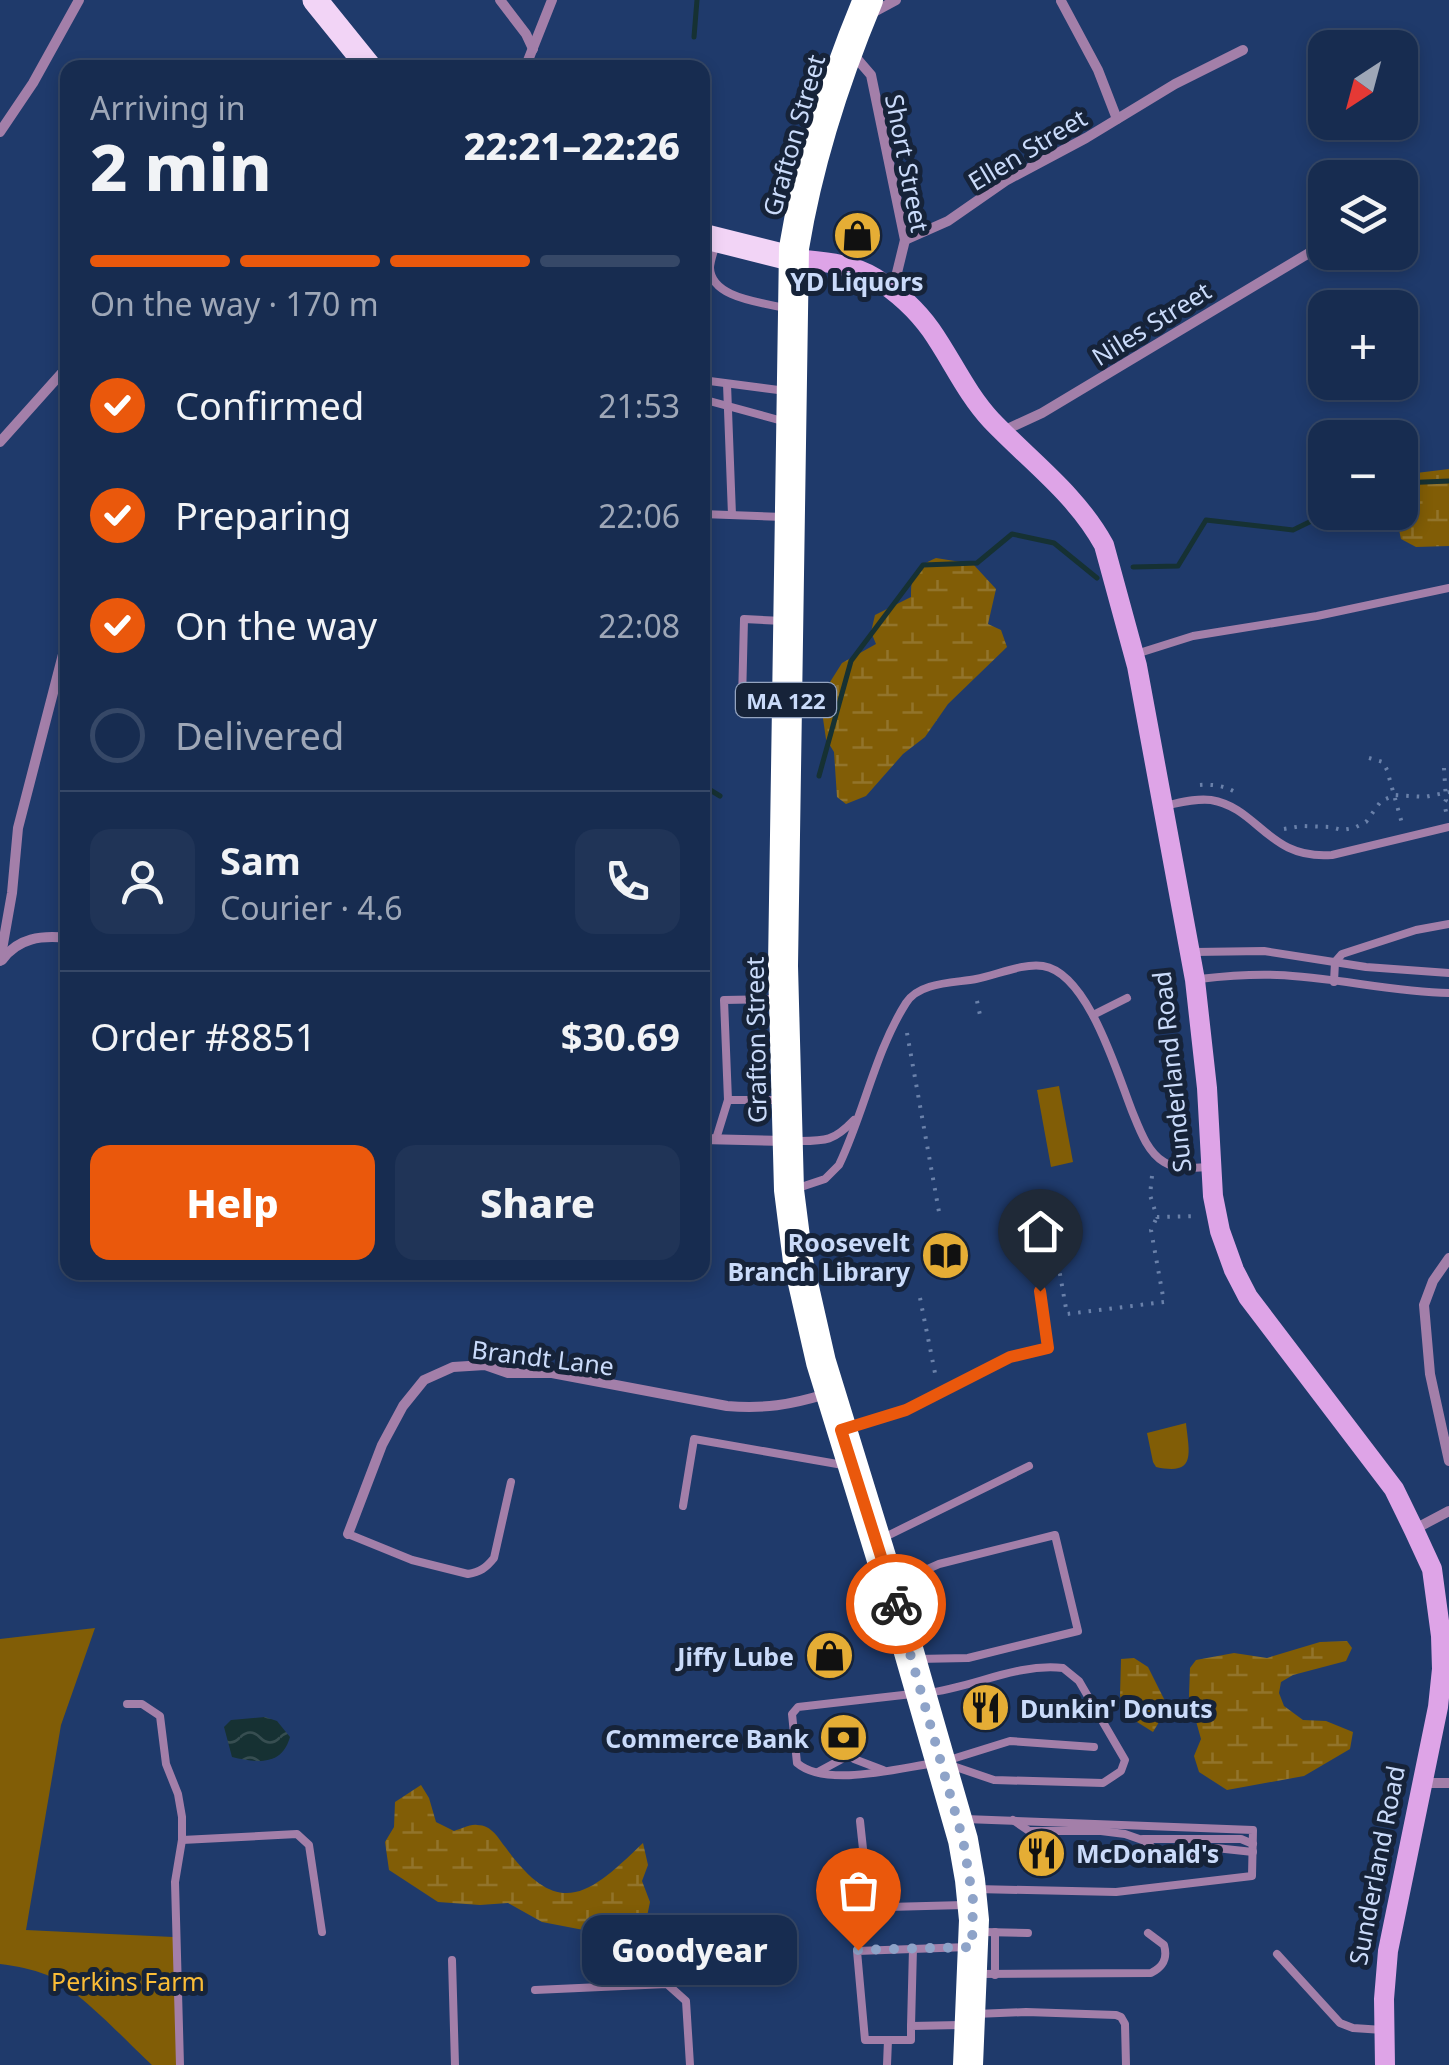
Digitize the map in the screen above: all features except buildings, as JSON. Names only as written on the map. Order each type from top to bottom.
[{"type":"highway","name":"Grafton Street","points":[[864,9],[810,168],[794,259],[783,999],[786,1140],[801,1278],[830,1393],[958,1819],[979,1936],[968,2065]]},
{"type":"main road","points":[[315,0],[356,60]]},
{"type":"main road","name":"Sunderland Road","points":[[710,238],[794,259]]},
{"type":"street","points":[[0,132],[79,0]]},
{"type":"street","points":[[500,0],[526,34],[532,49]]},
{"type":"street","points":[[528,60],[552,0]]},
{"type":"street","points":[[864,9],[896,0]]},
{"type":"street","name":"Ellen Street","points":[[1061,1],[1098,70],[1117,119]]},
{"type":"street","name":"Short Street","points":[[849,50],[871,75],[905,240],[892,290]]},
{"type":"street","name":"Ellen Street","points":[[905,240],[948,221],[1007,180],[1243,50]]},
{"type":"street","name":"Niles Street","points":[[1003,431],[1085,388],[1308,252]]},
{"type":"street","name":"Sunderland Road","points":[[794,259],[860,270],[892,290],[925,323],[974,399],[1070,496],[1104,545],[1134,654],[1195,980],[1213,1196],[1220,1232],[1248,1297],[1388,1481],[1432,1569],[1442,1669],[1438,1707],[1388,1950],[1385,2065]]},
{"type":"street","points":[[0,442],[60,375]]},
{"type":"street","points":[[0,962],[18,828],[60,666]]},
{"type":"street","points":[[0,962],[20,942],[60,938]]},
{"type":"street","points":[[710,1140],[786,1140]]},
{"type":"street","points":[[1449,1258],[1433,1281],[1424,1306],[1430,1374],[1449,1461]]},
{"type":"street","name":"Brandt Lane","points":[[348,1534],[382,1444],[403,1406],[424,1380],[453,1367],[551,1373],[755,1408],[789,1405],[830,1393]]},
{"type":"street","points":[[1414,1530],[1449,1511]]},
{"type":"street","points":[[1421,1782],[1449,1783]]},
{"type":"lane","points":[[710,238],[710,267],[714,282],[724,292],[792,310]]},
{"type":"lane","points":[[710,381],[791,391]]},
{"type":"lane","points":[[727,384],[732,515]]},
{"type":"lane","points":[[710,401],[790,423]]},
{"type":"lane","points":[[710,514],[790,517]]},
{"type":"lane","points":[[1134,654],[1174,640],[1328,614],[1449,588]]},
{"type":"lane","points":[[786,703],[742,701],[744,619],[788,621]]},
{"type":"lane","points":[[1163,806],[1214,800],[1278,843],[1317,856],[1449,827]]},
{"type":"lane","points":[[1334,982],[1336,962],[1342,954],[1416,930],[1449,924]]},
{"type":"lane","points":[[1190,952],[1264,951],[1366,967],[1449,974]]},
{"type":"lane","points":[[789,1190],[825,1178],[839,1165],[906,1004],[920,990],[1026,967],[1045,966],[1078,988],[1093,1014],[1142,1135],[1157,1158],[1181,1168],[1211,1167]]},
{"type":"lane","points":[[1195,980],[1279,975],[1449,993]]},
{"type":"lane","points":[[1093,1014],[1127,998]]},
{"type":"lane","points":[[716,1140],[728,1100],[724,1000],[783,999]]},
{"type":"lane","points":[[728,1100],[785,1100]]},
{"type":"lane","points":[[786,1140],[822,1142],[838,1136],[856,1117]]},
{"type":"lane","points":[[841,1430],[906,1410],[1010,1357],[1048,1348],[1040,1291]]},
{"type":"lane","points":[[682,1506],[694,1439],[852,1466]]},
{"type":"lane","points":[[877,1541],[1029,1466]]},
{"type":"lane","points":[[348,1534],[412,1560],[468,1574],[477,1572],[488,1566],[496,1552],[511,1482]]},
{"type":"lane","points":[[890,1586],[939,1564],[1055,1535],[1078,1630],[968,1658],[912,1659]]},
{"type":"lane","points":[[941,1763],[994,1780],[1103,1783],[1121,1771],[1125,1760],[1079,1681],[1063,1668],[1016,1670],[940,1692],[798,1707],[792,1714],[797,1764],[804,1770],[839,1776],[941,1763],[1010,1741],[1094,1746]]},
{"type":"lane","points":[[126,1704],[142,1704],[160,1716],[166,1764],[182,1817],[175,1882],[180,2065]]},
{"type":"lane","points":[[854,1758],[884,1770]]},
{"type":"lane","points":[[818,1772],[842,1759]]},
{"type":"lane","points":[[958,1819],[1253,1830],[1252,1876],[1116,1892],[979,1936]]},
{"type":"lane","points":[[1012,1820],[1030,1831],[1126,1834],[1166,1856],[1193,1856],[1216,1848],[1253,1848]]},
{"type":"lane","points":[[860,1821],[869,1904],[906,1907],[979,1936],[1151,1973],[1160,1968],[1167,1955],[1164,1945],[1148,1933]]},
{"type":"lane","points":[[182,1840],[297,1834],[304,1838],[309,1845],[322,1932]]},
{"type":"lane","points":[[1140,1839],[1241,1839],[1253,1848]]},
{"type":"lane","points":[[913,1948],[911,2040],[865,2040],[858,1950],[913,1948],[979,1936],[1028,1933]]},
{"type":"lane","points":[[1277,1954],[1340,2023],[1383,2030]]},
{"type":"lane","points":[[452,1960],[454,2065]]},
{"type":"lane","points":[[535,1990],[667,1984],[686,2001],[690,2065]]},
{"type":"lane","points":[[911,2026],[1026,2012],[1116,2015],[1125,2024],[1126,2065]]},
{"type":"lane","points":[[887,2065],[888,2040]]},
{"type":"path","points":[[1369,758],[1383,762],[1406,837]]},
{"type":"path","points":[[1444,768],[1444,802]]},
{"type":"path","points":[[1190,787],[1210,784],[1242,797]]},
{"type":"path","points":[[1278,828],[1354,828],[1366,822],[1382,801],[1395,796],[1425,797],[1447,792]]},
{"type":"path","points":[[977,1001],[980,1014]]},
{"type":"path","points":[[906,1033],[939,1212]]},
{"type":"path","points":[[1170,1106],[1177,1154]]},
{"type":"path","points":[[1058,1263],[1067,1314],[1164,1302],[1152,1230],[1156,1217],[1150,1195],[1152,1176]]},
{"type":"path","points":[[1156,1217],[1198,1216]]},
{"type":"path","points":[[920,1298],[939,1393]]},
{"type":"green space","points":[[1449,469],[1449,546],[1416,547],[1401,539],[1399,530],[1418,530],[1418,473]]},
{"type":"green space","points":[[936,558],[973,564],[996,589],[988,624],[1001,630],[1007,647],[948,704],[925,737],[903,754],[866,796],[846,804],[837,797],[834,752],[826,739],[820,698],[842,663],[876,644],[871,632],[875,615],[911,597],[915,572]]},
{"type":"green space","points":[[1059,1086],[1073,1162],[1051,1167],[1037,1090]]},
{"type":"green space","points":[[1186,1423],[1188,1460],[1178,1468],[1156,1467],[1147,1433]]},
{"type":"green space","name":"Perkins Farm","points":[[95,1628],[61,1725],[26,1930],[173,1937],[178,2065],[152,2065],[60,1982],[24,1968],[0,1964],[0,1639]]},
{"type":"green space","points":[[1347,1641],[1352,1648],[1346,1661],[1293,1675],[1281,1682],[1279,1693],[1284,1706],[1303,1720],[1326,1721],[1353,1732],[1350,1749],[1304,1776],[1227,1790],[1199,1772],[1194,1756],[1201,1739],[1189,1696],[1190,1668],[1196,1660],[1234,1653],[1267,1658],[1320,1642]]},
{"type":"green space","points":[[1134,1658],[1148,1667],[1168,1707],[1153,1732],[1129,1717],[1120,1696],[1121,1659]]},
{"type":"green space","points":[[421,1785],[436,1822],[454,1831],[474,1825],[487,1827],[525,1871],[558,1892],[590,1887],[643,1843],[648,1865],[642,1881],[650,1902],[645,1926],[594,1932],[542,1922],[508,1903],[438,1902],[389,1870],[385,1842],[394,1827],[395,1802]]},
{"type":"water","points":[[265,1717],[277,1721],[290,1737],[281,1753],[259,1761],[232,1757],[224,1727],[231,1720]]},
{"type":"waterway","points":[[694,37],[697,0]]},
{"type":"waterway","points":[[1418,482],[1449,481]]},
{"type":"waterway","points":[[1133,567],[1178,566],[1206,520],[1293,530],[1308,523]]},
{"type":"waterway","points":[[819,776],[851,661],[923,565],[977,563],[1012,534],[1054,543],[1097,578]]},
{"type":"waterway","points":[[710,790],[720,796]]},
{"type":"way so far","points":[[858,1950],[972,1947],[973,1900],[963,1840],[896,1604]]},
{"type":"place","name":"YD Liquors","points":[[857,235]]},
{"type":"place","name":"Roosevelt Branch Library","points":[[945,1256]]},
{"type":"place","name":"Jiffy Lube","points":[[829,1656]]},
{"type":"place","name":"Dunkin' Donuts","points":[[985,1708]]},
{"type":"place","name":"Commerce Bank","points":[[844,1738]]},
{"type":"place","name":"McDonald's","points":[[1041,1853]]},
{"type":"place","name":"Goodyear","points":[[858,1950]]},
{"type":"route","points":[[896,1604],[841,1430],[906,1410],[1010,1357],[1048,1348],[1040,1291]]}]
